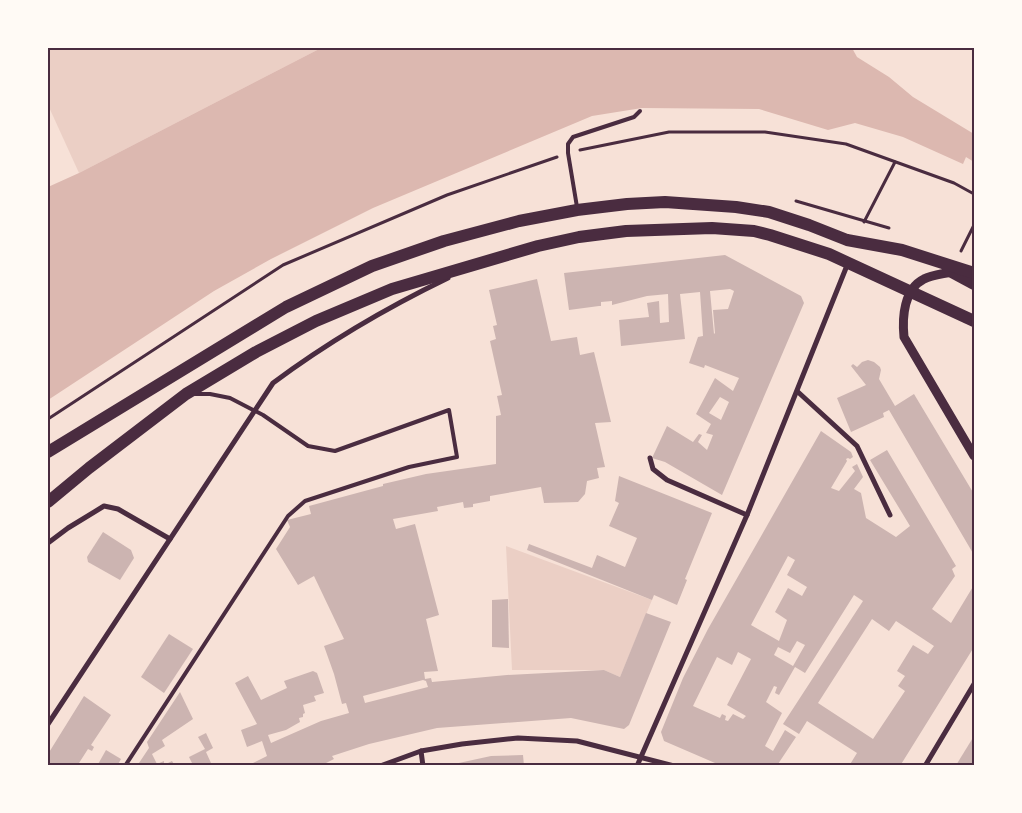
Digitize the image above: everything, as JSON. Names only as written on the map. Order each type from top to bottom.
[{"type":"main road","points":[[48,452],[286,307],[372,266],[444,241],[519,221],[577,210],[627,204],[665,202],[736,207],[769,212],[847,240],[897,248],[974,273]]},
{"type":"main road","points":[[48,502],[89,468],[186,394],[256,352],[316,321],[392,289],[484,261],[579,237],[626,231],[712,228],[754,231],[810,247],[974,321]]},
{"type":"main road","points":[[921,256],[974,284]]},
{"type":"street","points":[[48,724],[273,383],[320,349],[399,302],[484,261]]},
{"type":"street","points":[[637,766],[747,515],[798,392],[848,263]]},
{"type":"street","points":[[951,272],[925,278],[916,284],[910,292],[905,307],[904,337],[974,456]]},
{"type":"street","points":[[798,392],[857,446],[890,515]]},
{"type":"street","points":[[650,458],[653,469],[667,480],[747,515]]},
{"type":"street","points":[[48,543],[104,506],[118,509],[170,539]]},
{"type":"street","points":[[925,766],[974,684]]},
{"type":"street","points":[[380,766],[421,751],[518,738],[578,742],[674,766]]},
{"type":"street","points":[[421,751],[423,766]]},
{"type":"lane","points":[[577,210],[568,153],[568,144],[572,137],[634,117],[640,111]]},
{"type":"lane","points":[[125,766],[288,516],[305,501],[409,467],[457,457],[449,410],[335,451],[308,446],[263,415],[230,398],[210,394],[186,394]]},
{"type":"path","points":[[48,418],[283,265],[447,195],[568,153],[669,132],[765,132],[846,144],[954,183],[974,194]]},
{"type":"path","points":[[864,222],[895,162]]},
{"type":"path","points":[[845,215],[892,229]]},
{"type":"path","points":[[961,252],[974,225]]},
{"type":"shaded area","points":[[48,48],[321,48],[79,173],[48,105]]},
{"type":"shaded area","points":[[321,48],[852,48],[857,57],[889,77],[913,97],[974,134],[974,162],[966,157],[963,164],[903,137],[855,123],[828,130],[759,109],[642,108],[592,116],[373,208],[271,259],[214,291],[48,400],[48,187],[79,173]]},
{"type":"shaded area","points":[[506,546],[652,600],[620,677],[604,670],[512,670]]},
{"type":"building","points":[[725,255],[801,296],[804,303],[722,495],[665,462],[652,458],[667,426],[693,442],[699,434],[702,435],[698,442],[707,450],[713,435],[706,433],[711,424],[696,414],[715,378],[733,391],[739,378],[705,365],[704,368],[689,363],[698,337],[703,336],[700,292],[680,294],[685,339],[621,346],[619,320],[649,317],[647,303],[659,301],[660,323],[669,322],[668,294],[647,296],[612,305],[612,301],[601,302],[601,306],[569,310],[564,273]],"holes":[[[730,289],[734,291],[728,309],[713,310],[714,334],[710,291]],[[720,397],[729,402],[721,420],[709,413]]]},
{"type":"building","points":[[537,279],[551,341],[577,337],[580,355],[594,352],[611,422],[595,423],[605,467],[597,468],[599,478],[587,481],[585,494],[578,502],[544,503],[541,487],[490,496],[490,501],[473,504],[473,507],[464,508],[463,502],[437,507],[438,511],[393,519],[396,529],[415,524],[439,615],[426,619],[438,671],[424,672],[425,679],[431,678],[432,682],[507,675],[604,670],[620,677],[646,613],[671,622],[629,725],[624,729],[571,718],[437,728],[369,744],[332,756],[334,759],[320,766],[247,766],[267,756],[262,741],[247,747],[241,730],[257,724],[235,683],[248,676],[261,700],[287,688],[284,681],[313,671],[317,673],[324,693],[314,696],[316,701],[303,705],[305,713],[303,717],[299,718],[300,722],[286,730],[268,735],[271,743],[321,721],[349,713],[346,703],[342,704],[324,646],[344,639],[314,576],[298,585],[276,549],[290,527],[287,520],[311,514],[309,506],[383,486],[383,484],[426,474],[496,464],[496,416],[501,415],[497,396],[502,395],[490,341],[496,339],[493,326],[497,325],[489,290]],"holes":[[[423,680],[426,681],[428,687],[365,703],[363,696]]]},
{"type":"building","points":[[868,360],[880,367],[879,379],[895,406],[914,394],[974,494],[974,555],[889,410],[883,413],[884,417],[851,432],[837,398],[866,385],[851,366],[853,364],[857,367],[862,362]]},
{"type":"building","points":[[821,431],[851,452],[853,457],[846,459],[847,461],[831,488],[839,491],[855,471],[852,467],[857,464],[863,477],[854,489],[861,493],[866,518],[896,537],[910,526],[870,460],[887,450],[956,566],[952,569],[955,576],[932,609],[951,623],[974,585],[974,647],[900,766],[849,766],[857,753],[807,721],[799,734],[783,724],[863,601],[854,595],[805,673],[795,667],[779,695],[775,693],[777,687],[774,686],[766,702],[782,713],[765,746],[773,751],[785,730],[796,737],[778,764],[781,766],[722,766],[664,741],[661,732],[683,678],[708,629]],"holes":[[[788,556],[795,560],[787,575],[807,587],[802,596],[788,588],[775,612],[787,620],[779,641],[751,625]],[[872,619],[889,631],[896,621],[934,646],[928,654],[913,645],[897,671],[905,676],[898,686],[905,691],[873,739],[818,703]],[[797,641],[805,645],[793,666],[774,655],[778,647],[790,653]],[[738,652],[751,659],[727,705],[746,716],[743,719],[733,714],[728,721],[725,720],[726,716],[722,714],[720,718],[693,706],[717,657],[732,665]]]},
{"type":"building","points":[[619,476],[712,513],[685,579],[687,580],[677,605],[654,595],[652,600],[527,550],[529,544],[592,568],[597,555],[625,567],[637,538],[609,526],[619,503],[615,501]]},
{"type":"building","points":[[103,532],[131,550],[134,558],[120,580],[88,562],[87,557]]},
{"type":"building","points":[[508,599],[509,648],[492,647],[492,600]]},
{"type":"building","points":[[169,634],[193,649],[164,693],[141,677]]},
{"type":"building","points":[[180,692],[193,719],[162,740],[165,746],[152,754],[157,764],[164,761],[164,765],[172,761],[175,766],[137,766],[149,748],[147,742]]},
{"type":"building","points":[[84,696],[111,715],[91,745],[94,747],[92,751],[88,749],[79,763],[83,766],[48,766],[48,754]]},
{"type":"building","points":[[206,733],[213,748],[206,752],[211,763],[204,766],[190,766],[189,764],[192,763],[189,757],[205,749],[198,737]]},
{"type":"building","points":[[974,736],[974,766],[956,766],[958,762]]},
{"type":"building","points":[[106,750],[121,759],[117,766],[97,766]]},
{"type":"building","points":[[523,755],[524,766],[445,766],[491,756]]}]
